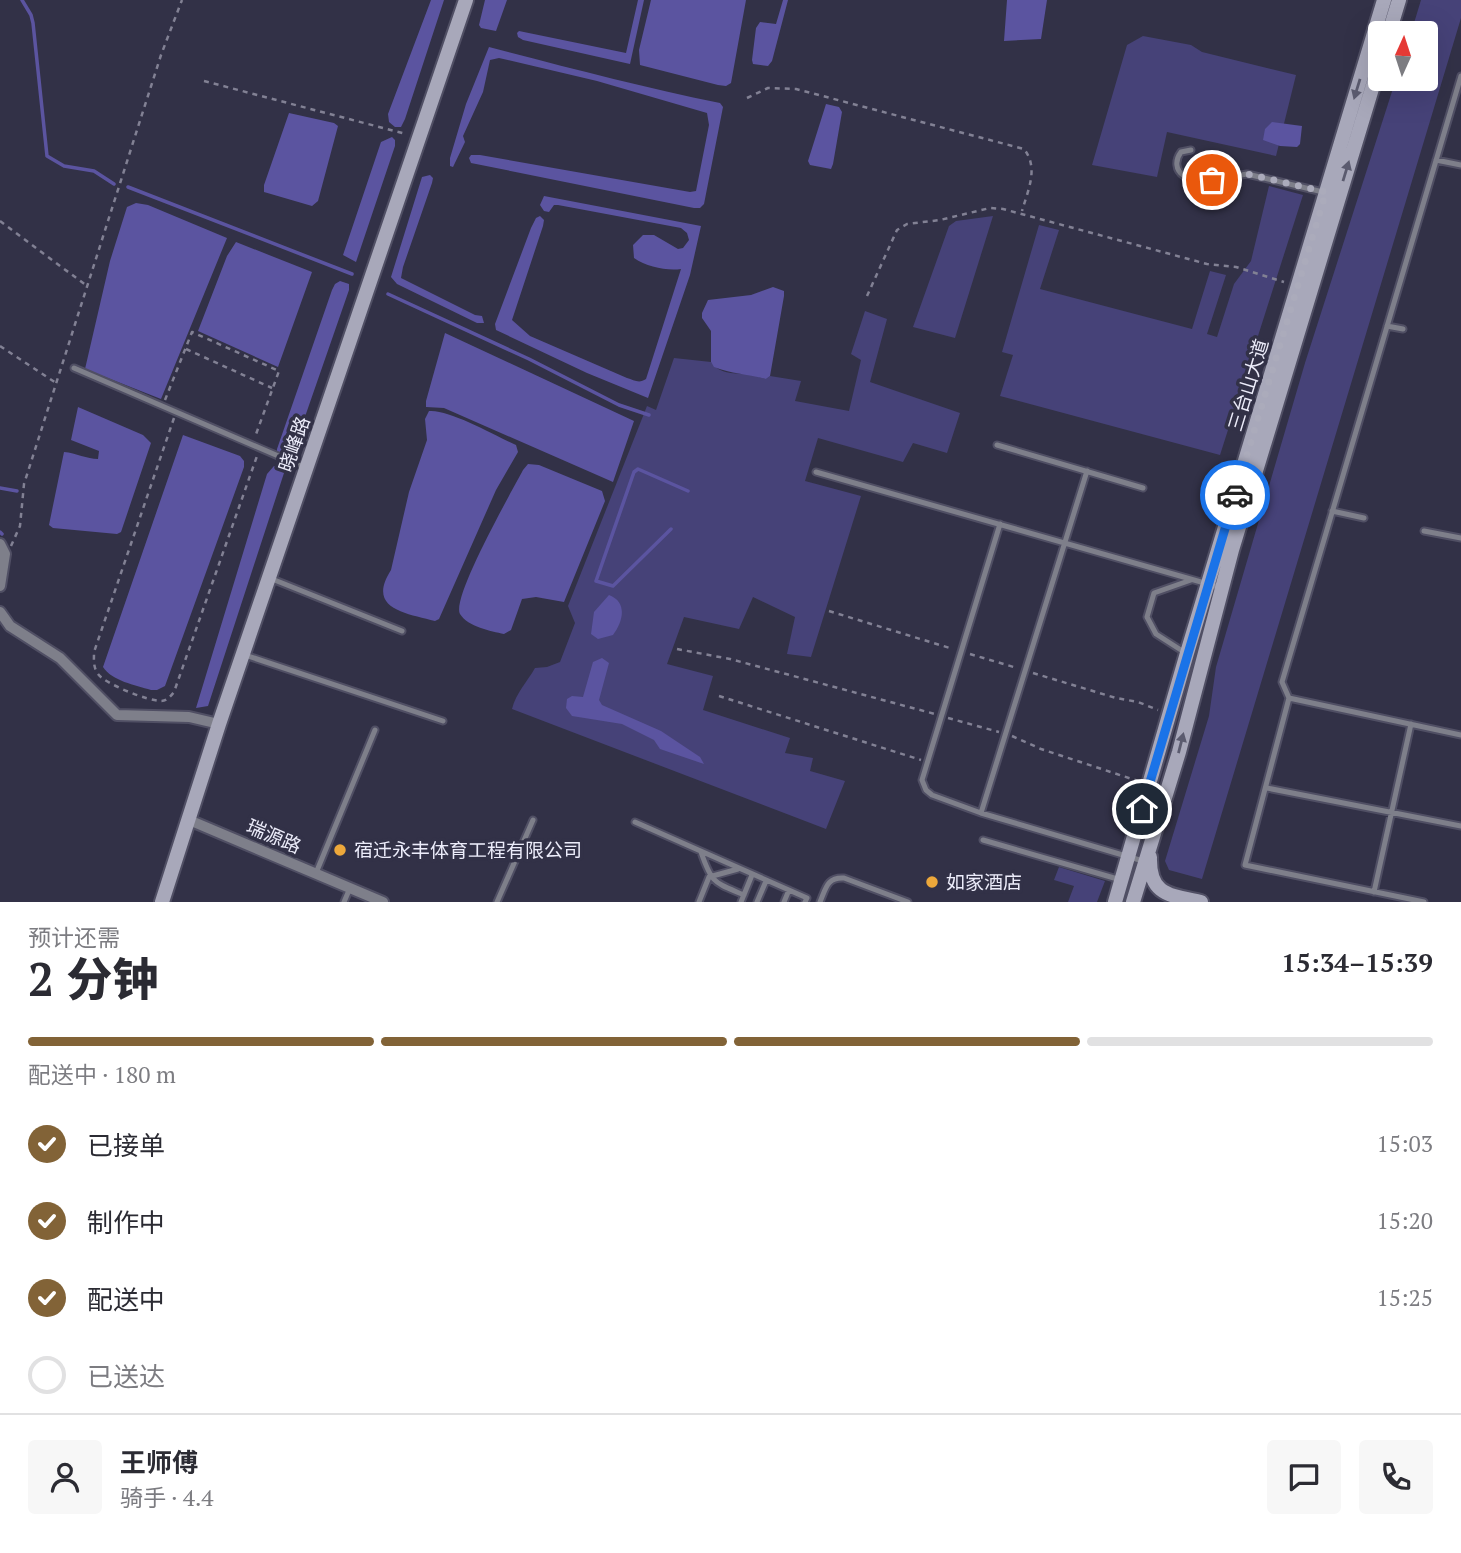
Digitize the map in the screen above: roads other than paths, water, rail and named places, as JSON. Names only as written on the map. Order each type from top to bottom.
[{"type":"main road","name":"晓峰路","points":[[162,902],[219,724],[466,0]]},
{"type":"main road","name":"三台山大道","points":[[1133,902],[1179,752],[1215,586],[1298,286],[1384,0]]},
{"type":"main road","points":[[1393,21],[1399,0]]},
{"type":"main road","name":"三台山大道","points":[[1115,902],[1187,653],[1215,586],[1371,91]]},
{"type":"main road","points":[[1150,845],[1151,873],[1157,888],[1172,896],[1200,902]]},
{"type":"street","points":[[0,586],[3,549]]},
{"type":"street","points":[[0,612],[10,626],[60,658],[117,715],[189,717],[219,724]]},
{"type":"street","name":"瑞源路","points":[[189,820],[383,902]]},
{"type":"lane","points":[[1424,902],[1245,865],[1289,698],[1282,681],[1460,80]]},
{"type":"lane","points":[[1191,150],[1181,152],[1177,160],[1177,168],[1184,176],[1212,180],[1247,174],[1326,192]]},
{"type":"lane","points":[[1436,160],[1461,165]]},
{"type":"lane","points":[[1413,239],[1423,241]]},
{"type":"lane","points":[[1387,326],[1403,330]]},
{"type":"lane","points":[[74,368],[306,468]]},
{"type":"lane","points":[[997,445],[1143,488]]},
{"type":"lane","points":[[981,813],[1087,471]]},
{"type":"lane","points":[[816,472],[1215,586]]},
{"type":"lane","points":[[1332,511],[1364,518]]},
{"type":"lane","points":[[1000,524],[922,780],[926,790],[932,795],[981,813],[1145,862]]},
{"type":"lane","points":[[1424,531],[1461,538]]},
{"type":"lane","points":[[269,578],[402,631]]},
{"type":"lane","points":[[1187,653],[1156,634],[1147,617],[1154,593],[1193,580]]},
{"type":"lane","points":[[243,654],[443,721]]},
{"type":"lane","points":[[1289,698],[1461,735]]},
{"type":"lane","points":[[1374,892],[1411,724]]},
{"type":"lane","points":[[316,873],[375,730]]},
{"type":"lane","points":[[1267,788],[1461,826]]},
{"type":"lane","points":[[497,902],[533,820]]},
{"type":"lane","points":[[635,822],[807,898],[805,902]]},
{"type":"lane","points":[[984,840],[1121,880]]},
{"type":"lane","points":[[701,852],[709,877],[742,899],[752,875]]},
{"type":"lane","points":[[709,877],[738,869]]},
{"type":"lane","points":[[699,902],[709,877]]},
{"type":"lane","points":[[820,902],[829,881],[835,877],[908,902]]},
{"type":"lane","points":[[758,902],[766,881]]},
{"type":"lane","points":[[344,902],[350,888]]},
{"type":"lane","points":[[783,902],[789,890]]},
{"type":"lane","points":[[796,902],[799,895]]},
{"type":"lane","points":[[886,902],[889,895]]},
{"type":"waterway","points":[[22,0],[33,23],[47,156],[64,166],[94,171],[114,184]]},
{"type":"waterway","points":[[128,187],[352,274]]},
{"type":"waterway","points":[[388,294],[529,359],[619,405],[649,415]]},
{"type":"waterway","points":[[671,529],[613,586],[596,581],[634,472],[638,469],[688,491]]},
{"type":"waterway","points":[[0,488],[17,491]]},
{"type":"place","name":"宿迁永丰体育工程有限公司","points":[[340,850]]},
{"type":"place","name":"如家酒店","points":[[932,882]]}]
